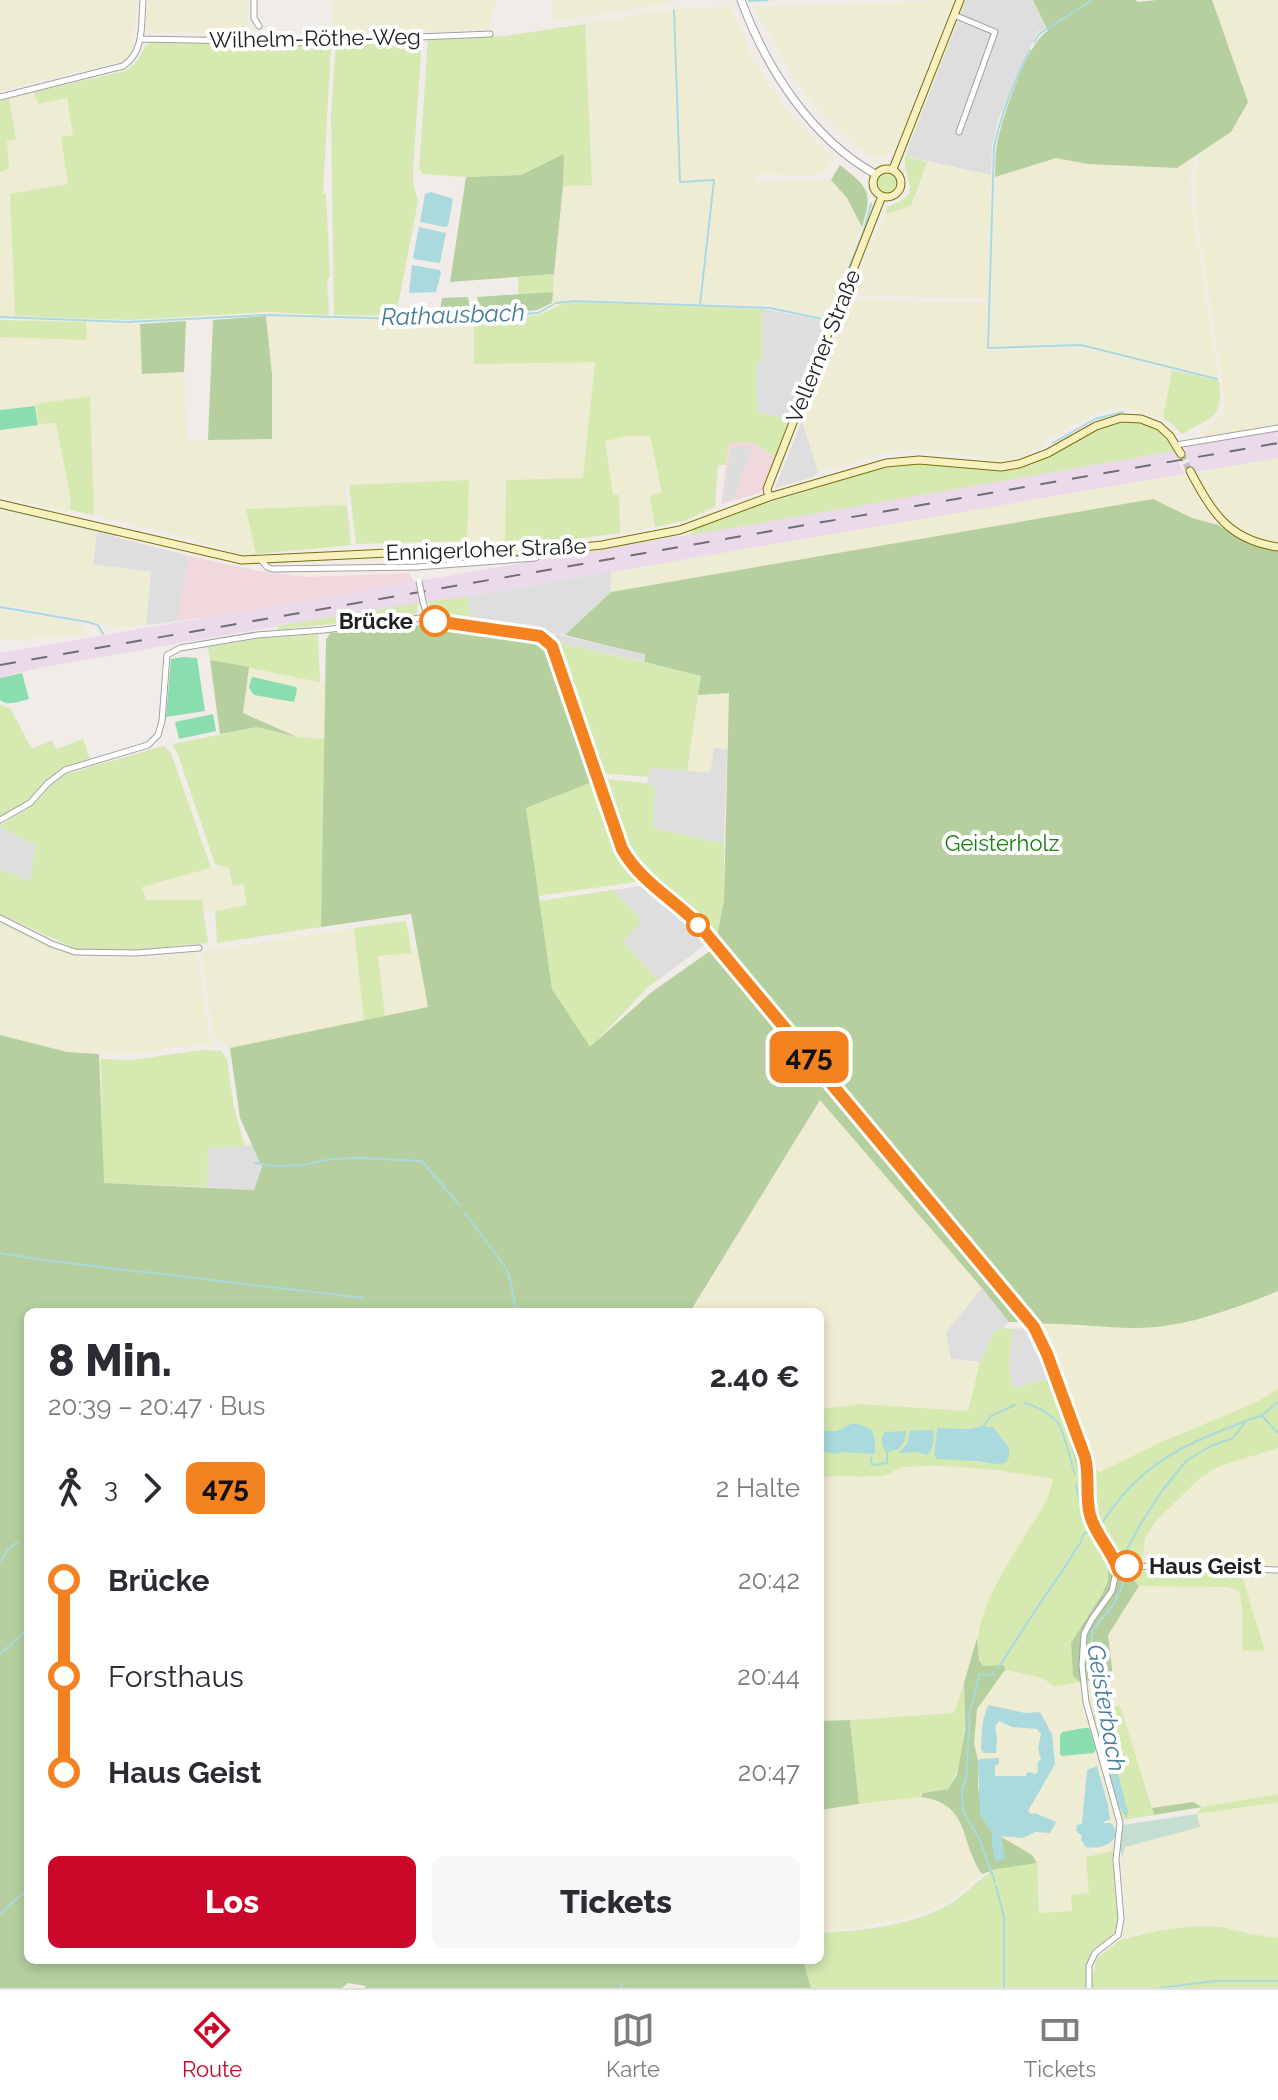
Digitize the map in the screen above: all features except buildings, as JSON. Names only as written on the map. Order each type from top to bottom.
[{"type":"main road","points":[[893,169],[960,0]]},
{"type":"main road","points":[[883,169],[893,169],[900,176],[901,186],[892,196],[882,196],[873,187],[875,174],[883,169]]},
{"type":"main road","name":"Vellerner Straße","points":[[769,497],[767,489],[882,196]]},
{"type":"main road","name":"Ennigerloher Straße","points":[[0,504],[229,558],[261,560],[409,552],[546,551],[664,534],[769,497],[866,468],[901,461],[1001,467],[1019,464],[1048,453],[1096,426],[1121,418],[1141,419],[1166,431],[1181,454]]},
{"type":"main road","points":[[1190,471],[1206,500],[1226,525],[1250,540],[1278,547]]},
{"type":"street","points":[[0,97],[123,66],[136,55],[143,0]]},
{"type":"street","points":[[254,0],[254,18],[259,26]]},
{"type":"street","points":[[741,0],[763,51],[792,96],[826,135],[875,174]]},
{"type":"street","points":[[954,15],[995,32],[959,132]]},
{"type":"street","name":"Wilhelm-Röthe-Weg","points":[[140,39],[301,42],[490,34]]},
{"type":"street","points":[[1176,445],[1278,428]]},
{"type":"street","points":[[261,560],[272,569],[417,567],[535,558],[546,551]]},
{"type":"street","points":[[417,567],[427,615],[435,621],[540,636],[552,646],[622,849],[630,863],[645,880],[673,900],[699,925],[1034,1327],[1085,1457],[1090,1514],[1122,1566]]},
{"type":"street","points":[[0,820],[30,803],[65,770],[148,745],[158,735],[162,721],[167,655],[180,648],[257,635],[357,626],[427,615]]},
{"type":"street","points":[[0,918],[75,952],[136,953],[199,948]]},
{"type":"street","points":[[1122,1566],[1278,1570]]},
{"type":"street","points":[[1089,1988],[1089,1966],[1095,1953],[1118,1935],[1121,1919],[1117,1843],[1120,1823],[1086,1702],[1082,1666],[1084,1634],[1112,1591],[1122,1566]]},
{"type":"shaded area","points":[[0,0],[137,0],[132,52],[120,62],[0,91]]},
{"type":"shaded area","points":[[148,0],[249,0],[246,33],[145,32]]},
{"type":"shaded area","points":[[334,0],[496,0],[488,29],[333,33]]},
{"type":"shaded area","points":[[553,0],[678,0],[553,21]]},
{"type":"shaded area","points":[[953,0],[900,138],[892,153],[880,158],[869,155],[854,144],[804,92],[754,7]]},
{"type":"shaded area","points":[[966,0],[1033,0],[1046,28],[1037,32],[998,120],[992,147],[991,175],[905,156]]},
{"type":"shaded area","points":[[1212,0],[1278,0],[1278,424],[1203,437],[1202,432],[1224,410],[1225,399],[1196,212],[1196,169],[1201,152],[1231,132],[1248,102]]},
{"type":"shaded area","points":[[731,7],[765,79],[794,119],[834,159],[817,174],[757,174],[755,181],[831,180],[847,198],[862,227],[827,318],[771,305],[701,304],[715,182],[712,183],[698,303],[572,299],[552,303],[563,186],[592,185],[585,24],[673,9]]},
{"type":"shaded area","points":[[34,92],[38,104],[67,97],[73,135],[61,138],[69,184],[10,194],[15,316],[0,316],[0,172],[9,169],[7,141],[16,138],[9,99]]},
{"type":"shaded area","points":[[1194,156],[1190,181],[1193,212],[1218,378],[1079,343],[990,346],[995,177],[1056,158],[1088,164],[1177,168]]},
{"type":"shaded area","points":[[927,162],[991,175],[988,299],[850,295],[885,214],[911,206]]},
{"type":"shaded area","points":[[848,299],[987,303],[987,351],[1078,347],[1172,370],[1163,418],[1122,408],[1091,415],[1019,458],[1002,461],[900,449],[818,472],[802,420]]},
{"type":"shaded area","points":[[762,309],[829,321],[789,420],[757,412],[756,362],[762,362]]},
{"type":"shaded area","points":[[266,316],[437,323],[474,321],[475,364],[595,361],[583,479],[506,480],[505,544],[467,544],[469,480],[346,485],[347,505],[246,509],[256,554],[242,555],[94,515],[90,396],[36,404],[56,422],[71,500],[69,512],[0,496],[0,337],[86,340],[86,322],[140,324],[142,374],[184,372],[187,441],[271,438],[272,375]]},
{"type":"shaded area","points":[[802,420],[818,472],[813,477],[775,488]]},
{"type":"shaded area","points":[[1278,430],[1278,458],[1195,472],[1184,451],[1186,447]]},
{"type":"shaded area","points":[[650,435],[662,494],[650,496],[655,527],[620,533],[619,496],[613,496],[605,441]]},
{"type":"shaded area","points":[[752,442],[775,457],[760,493],[721,504],[729,443]]},
{"type":"shaded area","points":[[731,447],[751,447],[751,453],[736,490],[738,496],[724,501]]},
{"type":"shaded area","points":[[1174,451],[1184,474],[467,597],[278,626],[0,677],[0,653]]},
{"type":"shaded area","points":[[1278,458],[1278,543],[1239,531],[1219,513],[1195,472]]},
{"type":"shaded area","points":[[1184,474],[1218,525],[1192,518],[1153,499],[611,592],[611,572]]},
{"type":"shaded area","points":[[0,510],[97,532],[93,564],[151,572],[146,625],[118,628],[0,604]]},
{"type":"shaded area","points":[[97,532],[189,556],[178,621],[146,625],[151,572],[92,564]]},
{"type":"shaded area","points":[[189,556],[258,571],[306,577],[409,573],[414,582],[178,621]]},
{"type":"shaded area","points":[[611,572],[611,592],[565,635],[471,622],[467,597]]},
{"type":"shaded area","points":[[0,610],[80,622],[89,635],[0,640]]},
{"type":"shaded area","points":[[555,634],[645,654],[644,662],[557,642]]},
{"type":"shaded area","points":[[249,667],[327,683],[325,739],[297,737],[243,713]]},
{"type":"shaded area","points":[[729,693],[727,749],[714,748],[710,773],[687,771],[698,695]]},
{"type":"shaded area","points":[[714,748],[727,749],[724,844],[653,828],[655,787],[647,783],[650,768]]},
{"type":"shaded area","points":[[0,827],[36,845],[30,882],[0,869]]},
{"type":"shaded area","points":[[219,866],[229,868],[233,885],[243,883],[247,905],[204,912],[201,900],[145,900],[142,887]]},
{"type":"shaded area","points":[[648,885],[683,911],[709,942],[658,980],[623,942],[641,921],[613,890]]},
{"type":"shaded area","points":[[0,920],[76,957],[138,958],[197,953],[209,1036],[216,1046],[201,1045],[131,1054],[67,1052],[0,1035]]},
{"type":"shaded area","points":[[354,928],[364,1021],[230,1048],[218,1040],[212,1028],[201,952]]},
{"type":"shaded area","points":[[418,952],[428,1007],[385,1016],[378,956]]},
{"type":"shaded area","points":[[820,1099],[982,1288],[946,1332],[951,1359],[980,1362],[968,1411],[861,1404],[824,1409],[824,1308],[694,1308]]},
{"type":"shaded area","points":[[253,1145],[262,1168],[254,1190],[207,1187],[208,1148]]},
{"type":"shaded area","points":[[982,1288],[1009,1322],[995,1332],[980,1362],[950,1359],[946,1332]]},
{"type":"shaded area","points":[[1278,1291],[1278,1389],[1257,1402],[1099,1472],[1090,1469],[1050,1346],[1038,1323],[1168,1326],[1226,1312]]},
{"type":"shaded area","points":[[1032,1327],[1052,1377],[1013,1388],[1009,1367],[1013,1329]]},
{"type":"shaded area","points":[[1278,1448],[1278,1566],[1142,1562],[1145,1538],[1157,1520],[1201,1477],[1220,1466]]},
{"type":"shaded area","points":[[900,1467],[974,1467],[1053,1479],[1047,1500],[996,1583],[955,1713],[824,1721],[824,1477],[887,1476]]},
{"type":"shaded area","points":[[1241,1573],[1278,1574],[1278,1794],[1202,1807],[1193,1802],[1152,1808],[1120,1705],[1118,1834],[1113,1851],[1087,1857],[1089,1894],[1072,1911],[1039,1913],[989,1831],[974,1743],[977,1709],[1005,1670],[1043,1678],[1054,1687],[1113,1677],[1108,1635],[1139,1586],[1228,1587],[1239,1591],[1243,1613],[1242,1650],[1264,1651]]},
{"type":"shaded area","points":[[921,1797],[936,1799],[950,1807],[964,1827],[975,1864],[982,1874],[948,1902],[911,1917],[854,1928],[824,1930],[824,1809]]},
{"type":"shaded area","points":[[1278,1802],[1278,1938],[1157,1931],[1120,1940],[1127,1919],[1122,1883],[1125,1847],[1199,1827],[1197,1814]]},
{"type":"green space","points":[[1033,0],[1212,0],[1248,102],[1231,132],[1177,168],[1088,164],[1056,158],[995,177],[997,145],[1009,101],[1032,50],[1048,31]]},
{"type":"green space","points":[[585,24],[592,185],[563,186],[563,155],[521,175],[466,177],[422,174],[419,168],[428,39],[505,36]]},
{"type":"green space","points":[[422,39],[413,169],[418,201],[396,316],[334,315],[331,116],[336,43]]},
{"type":"green space","points":[[151,43],[331,44],[323,193],[326,194],[329,315],[267,312],[128,320],[15,316],[10,194],[68,184],[61,137],[73,135],[67,98],[38,104],[34,92],[125,71]]},
{"type":"green space","points":[[9,99],[16,139],[7,141],[9,169],[0,172],[0,101]]},
{"type":"green space","points":[[564,154],[554,274],[450,282],[466,177],[521,175]]},
{"type":"green space","points":[[905,156],[927,162],[911,206],[885,214],[887,207],[899,202],[909,192]]},
{"type":"green space","points":[[840,165],[866,191],[868,198],[862,227],[847,198],[831,180]]},
{"type":"green space","points":[[887,171],[898,182],[887,193],[876,182]]},
{"type":"green space","points":[[554,274],[553,292],[518,295],[518,277]]},
{"type":"green space","points":[[553,292],[552,303],[537,310],[481,316],[477,297]]},
{"type":"green space","points":[[468,297],[471,317],[439,317],[442,298]]},
{"type":"green space","points":[[573,302],[762,309],[762,363],[756,363],[757,412],[789,420],[775,457],[752,442],[729,443],[726,465],[718,465],[715,507],[687,520],[655,527],[650,496],[662,493],[650,436],[605,441],[613,495],[619,495],[620,533],[561,541],[505,542],[506,480],[583,478],[595,362],[474,364],[474,321],[539,315]]},
{"type":"green space","points":[[266,316],[272,375],[272,439],[208,440],[213,320]]},
{"type":"green space","points":[[0,320],[86,322],[87,340],[0,337]]},
{"type":"green space","points":[[186,321],[184,372],[142,374],[140,324]]},
{"type":"green space","points":[[1172,370],[1219,381],[1219,403],[1213,416],[1182,434],[1163,418]]},
{"type":"green space","points":[[90,396],[94,515],[70,510],[71,500],[56,423],[39,424],[36,404]]},
{"type":"green space","points":[[35,406],[38,425],[0,430],[0,410]]},
{"type":"green space","points":[[1122,422],[1153,428],[1174,451],[691,535],[692,530],[739,512],[880,468],[921,464],[1012,469],[1032,465],[1098,430]]},
{"type":"green space","points":[[469,480],[467,541],[356,544],[349,485]]},
{"type":"green space","name":"Geisterholz","points":[[1153,499],[1192,518],[1218,525],[1247,543],[1278,551],[1278,1291],[1211,1315],[1170,1325],[1121,1328],[1038,1324],[1049,1346],[1087,1456],[1095,1523],[1111,1552],[1139,1586],[1108,1635],[1113,1677],[1080,1682],[1073,1676],[1071,1643],[1102,1594],[1108,1581],[1108,1568],[1088,1531],[1076,1463],[1063,1419],[1046,1379],[1051,1377],[1037,1324],[1033,1323],[716,941],[724,900],[729,693],[698,695],[701,676],[644,662],[645,655],[565,635],[611,592]]},
{"type":"green space","points":[[347,505],[351,545],[256,554],[246,509]]},
{"type":"green space","points":[[467,597],[471,622],[439,617],[428,601]]},
{"type":"green space","points":[[418,603],[417,613],[413,615],[277,630],[278,626]]},
{"type":"green space","points":[[426,625],[539,639],[548,644],[595,781],[526,808],[552,989],[590,1047],[653,991],[713,949],[1027,1322],[1009,1322],[820,1100],[692,1308],[24,1308],[24,1964],[804,1964],[811,1988],[365,1988],[348,1983],[342,1988],[0,1988],[0,1035],[67,1052],[99,1054],[104,1183],[254,1190],[262,1167],[240,1118],[230,1048],[428,1007],[411,914],[321,927],[326,640],[330,633]]},
{"type":"green space","points":[[318,634],[320,682],[210,660],[208,647],[260,638]]},
{"type":"green space","points":[[557,642],[701,676],[687,771],[651,768],[648,777],[601,773]]},
{"type":"green space","points":[[197,658],[205,711],[166,717],[171,659]]},
{"type":"green space","points":[[210,660],[249,667],[243,713],[297,737],[257,727],[220,734]]},
{"type":"green space","points":[[22,673],[29,699],[10,703],[0,700],[0,678]]},
{"type":"green space","points":[[253,677],[296,687],[294,702],[254,695],[249,688]]},
{"type":"green space","points":[[0,705],[10,708],[32,749],[52,740],[56,749],[83,739],[90,759],[62,768],[27,801],[0,817]]},
{"type":"green space","points":[[213,714],[216,731],[179,739],[175,722]]},
{"type":"green space","points":[[257,727],[297,737],[325,739],[321,927],[217,943],[215,911],[247,905],[243,884],[233,886],[229,868],[215,864],[172,744]]},
{"type":"green space","points":[[164,746],[171,753],[211,868],[142,887],[146,900],[202,900],[208,943],[135,950],[76,949],[0,914],[0,869],[30,881],[36,845],[0,825],[32,806],[50,785],[66,774]]},
{"type":"green space","points":[[603,779],[647,783],[655,787],[653,828],[724,844],[724,900],[716,941],[686,908],[634,861],[625,847]]},
{"type":"green space","points":[[595,781],[616,845],[639,879],[636,882],[538,896],[526,808]]},
{"type":"green space","points":[[613,890],[642,921],[623,942],[658,980],[590,1048],[552,989],[539,901]]},
{"type":"green space","points":[[406,921],[412,953],[378,956],[385,1016],[364,1021],[354,928]]},
{"type":"green space","points":[[201,1050],[221,1051],[227,1059],[234,1108],[245,1146],[208,1148],[207,1187],[103,1183],[101,1059],[132,1060]]},
{"type":"green space","points":[[1013,1329],[1009,1367],[1013,1388],[1046,1379],[1063,1419],[1076,1463],[1088,1531],[1108,1568],[1108,1581],[1102,1594],[1071,1643],[1073,1676],[1080,1682],[1054,1687],[1043,1678],[1005,1670],[1004,1665],[983,1666],[978,1648],[987,1605],[1010,1559],[1045,1503],[1053,1479],[942,1466],[905,1467],[882,1476],[824,1477],[824,1409],[861,1404],[968,1411],[980,1362],[995,1331]],"holes":[[[993,1427],[1009,1447],[1009,1457],[994,1464],[934,1455],[937,1428]]]},
{"type":"green space","points":[[1278,1389],[1278,1448],[1220,1466],[1201,1477],[1157,1520],[1145,1538],[1142,1562],[1116,1561],[1095,1518],[1090,1469],[1100,1472],[1159,1443],[1257,1402]]},
{"type":"green space","points":[[1159,1569],[1241,1573],[1265,1651],[1242,1650],[1243,1613],[1239,1591],[1228,1587],[1139,1586],[1127,1573]]},
{"type":"green space","points":[[977,1638],[979,1659],[983,1666],[1004,1665],[1005,1670],[977,1709],[974,1743],[978,1761],[978,1789],[992,1833],[992,1845],[1003,1847],[1000,1836],[1032,1855],[1037,1863],[982,1874],[956,1816],[937,1801],[921,1797],[923,1793],[948,1789],[957,1775],[965,1731],[964,1683]]},
{"type":"green space","points":[[964,1683],[962,1752],[948,1789],[923,1793],[921,1797],[859,1804],[850,1720],[954,1713]]},
{"type":"green space","points":[[1120,1705],[1154,1815],[1123,1820],[1119,1812],[1092,1716]]},
{"type":"green space","points":[[850,1720],[859,1804],[824,1809],[824,1721]]},
{"type":"green space","points":[[1089,1728],[1096,1749],[1094,1753],[1062,1756],[1062,1732]]},
{"type":"green space","points":[[1278,1794],[1278,1802],[1197,1814],[1202,1807]]},
{"type":"green space","points":[[1193,1802],[1202,1807],[1154,1815],[1152,1808]]},
{"type":"green space","points":[[1197,1814],[1200,1827],[1125,1847],[1122,1858],[1119,1843],[1122,1825]]},
{"type":"green space","points":[[1113,1851],[1120,1919],[1116,1934],[1093,1952],[1087,1966],[1092,1978],[1097,1958],[1120,1940],[1195,1926],[1222,1927],[1278,1938],[1278,1988],[811,1988],[804,1964],[824,1964],[824,1933],[869,1929],[918,1918],[953,1902],[993,1871],[1037,1863],[1039,1913],[1072,1911],[1071,1895],[1089,1893],[1086,1857]]},
{"type":"water","points":[[431,192],[453,199],[448,226],[420,222],[425,194]]},
{"type":"water","points":[[419,227],[446,233],[440,263],[414,259]]},
{"type":"water","points":[[412,265],[440,270],[436,292],[409,293]]},
{"type":"water","points":[[851,1424],[871,1429],[875,1440],[874,1454],[824,1452],[824,1431],[837,1431]]},
{"type":"water","points":[[993,1427],[1009,1447],[1009,1457],[1005,1463],[937,1459],[934,1455],[937,1428]]},
{"type":"water","points":[[933,1430],[933,1444],[926,1455],[898,1453],[907,1444],[910,1431]]},
{"type":"water","points":[[906,1431],[899,1449],[885,1450],[882,1440],[885,1432]]},
{"type":"water","points":[[989,1705],[1025,1713],[1040,1712],[1052,1734],[1055,1764],[1028,1811],[1056,1822],[1050,1833],[1035,1832],[1023,1838],[1000,1836],[1005,1858],[999,1861],[995,1860],[992,1833],[980,1815],[978,1761],[999,1758],[995,1776],[1036,1774],[1041,1759],[1038,1749],[1041,1734],[1037,1729],[1012,1727],[999,1721],[995,1726],[996,1753],[984,1753],[981,1750],[982,1727]]},
{"type":"water","points":[[1110,1743],[1127,1818],[1118,1803],[1112,1782]]},
{"type":"water","points":[[1097,1766],[1110,1819],[1102,1823],[1111,1823],[1116,1835],[1110,1843],[1086,1847],[1082,1836],[1076,1831],[1077,1825],[1082,1824],[1087,1770]]},
{"type":"waterway","points":[[749,1],[768,0]]},
{"type":"waterway","points":[[1034,42],[1039,34],[1092,0]]},
{"type":"waterway","points":[[674,10],[680,182],[714,180],[700,304]]},
{"type":"waterway","points":[[1030,50],[1000,122],[994,147],[988,348],[1081,345],[1217,379]]},
{"type":"waterway","name":"Rathausbach","points":[[0,317],[128,322],[266,315],[438,320],[538,313],[556,303],[574,301],[770,308],[828,320],[863,233],[871,204]]},
{"type":"waterway","points":[[1053,443],[1095,419],[1123,412]]},
{"type":"waterway","points":[[0,508],[116,535]]},
{"type":"waterway","points":[[0,607],[88,622],[98,625],[103,634]]},
{"type":"waterway","points":[[556,644],[599,773]]},
{"type":"waterway","points":[[255,1163],[303,1165],[331,1159],[361,1158],[422,1161],[460,1206]]},
{"type":"waterway","points":[[465,1213],[506,1268],[515,1308]]},
{"type":"waterway","points":[[0,1253],[363,1298]]},
{"type":"waterway","name":"Geisterbach","points":[[1110,1744],[1092,1660],[1092,1631],[1113,1605],[1122,1587],[1125,1575],[1123,1556],[1162,1491],[1187,1460],[1233,1438],[1247,1420],[1261,1416],[1278,1402]]},
{"type":"waterway","points":[[1024,1403],[1042,1410],[1058,1423],[1075,1474]]},
{"type":"waterway","points":[[983,1427],[991,1416],[1015,1405]]},
{"type":"waterway","points":[[1262,1416],[1278,1433]]},
{"type":"waterway","name":"Geisterbach","points":[[1102,1523],[1116,1503],[1147,1471],[1182,1448],[1246,1421]]},
{"type":"waterway","points":[[871,1458],[872,1465],[887,1463],[887,1452]]},
{"type":"waterway","name":"Geisterbach","points":[[998,1668],[1065,1568],[1083,1535],[1091,1529],[1076,1485]]},
{"type":"waterway","points":[[0,1562],[18,1541]]},
{"type":"waterway","points":[[0,1654],[24,1633]]},
{"type":"waterway","name":"Geisterbach","points":[[994,1673],[980,1674],[978,1678],[970,1709],[966,1780],[962,1789],[963,1812],[980,1840],[995,1882]]},
{"type":"waterway","name":"Geisterbach","points":[[996,1886],[1004,1917],[1004,1988]]},
{"type":"waterway","points":[[0,1914],[24,1893]]},
{"type":"waterway","points":[[1160,1988],[1214,1981],[1275,1981]]},
{"type":"waterway","points":[[621,1988],[622,1983]]},
{"type":"tunnel","points":[[1181,454],[1190,471]]},
{"type":"railway","points":[[0,665],[1278,443]]},
{"type":"bus line","name":"475","points":[[435,621],[540,636],[552,646],[622,849],[630,863],[645,880],[673,900],[699,925],[1034,1327],[1042,1340],[1085,1457],[1088,1504],[1093,1523],[1117,1567],[1127,1566]]},
{"type":"place","name":"Brücke","points":[[435,621]]},
{"type":"place","name":"Haus Geist","points":[[1127,1566]]}]
